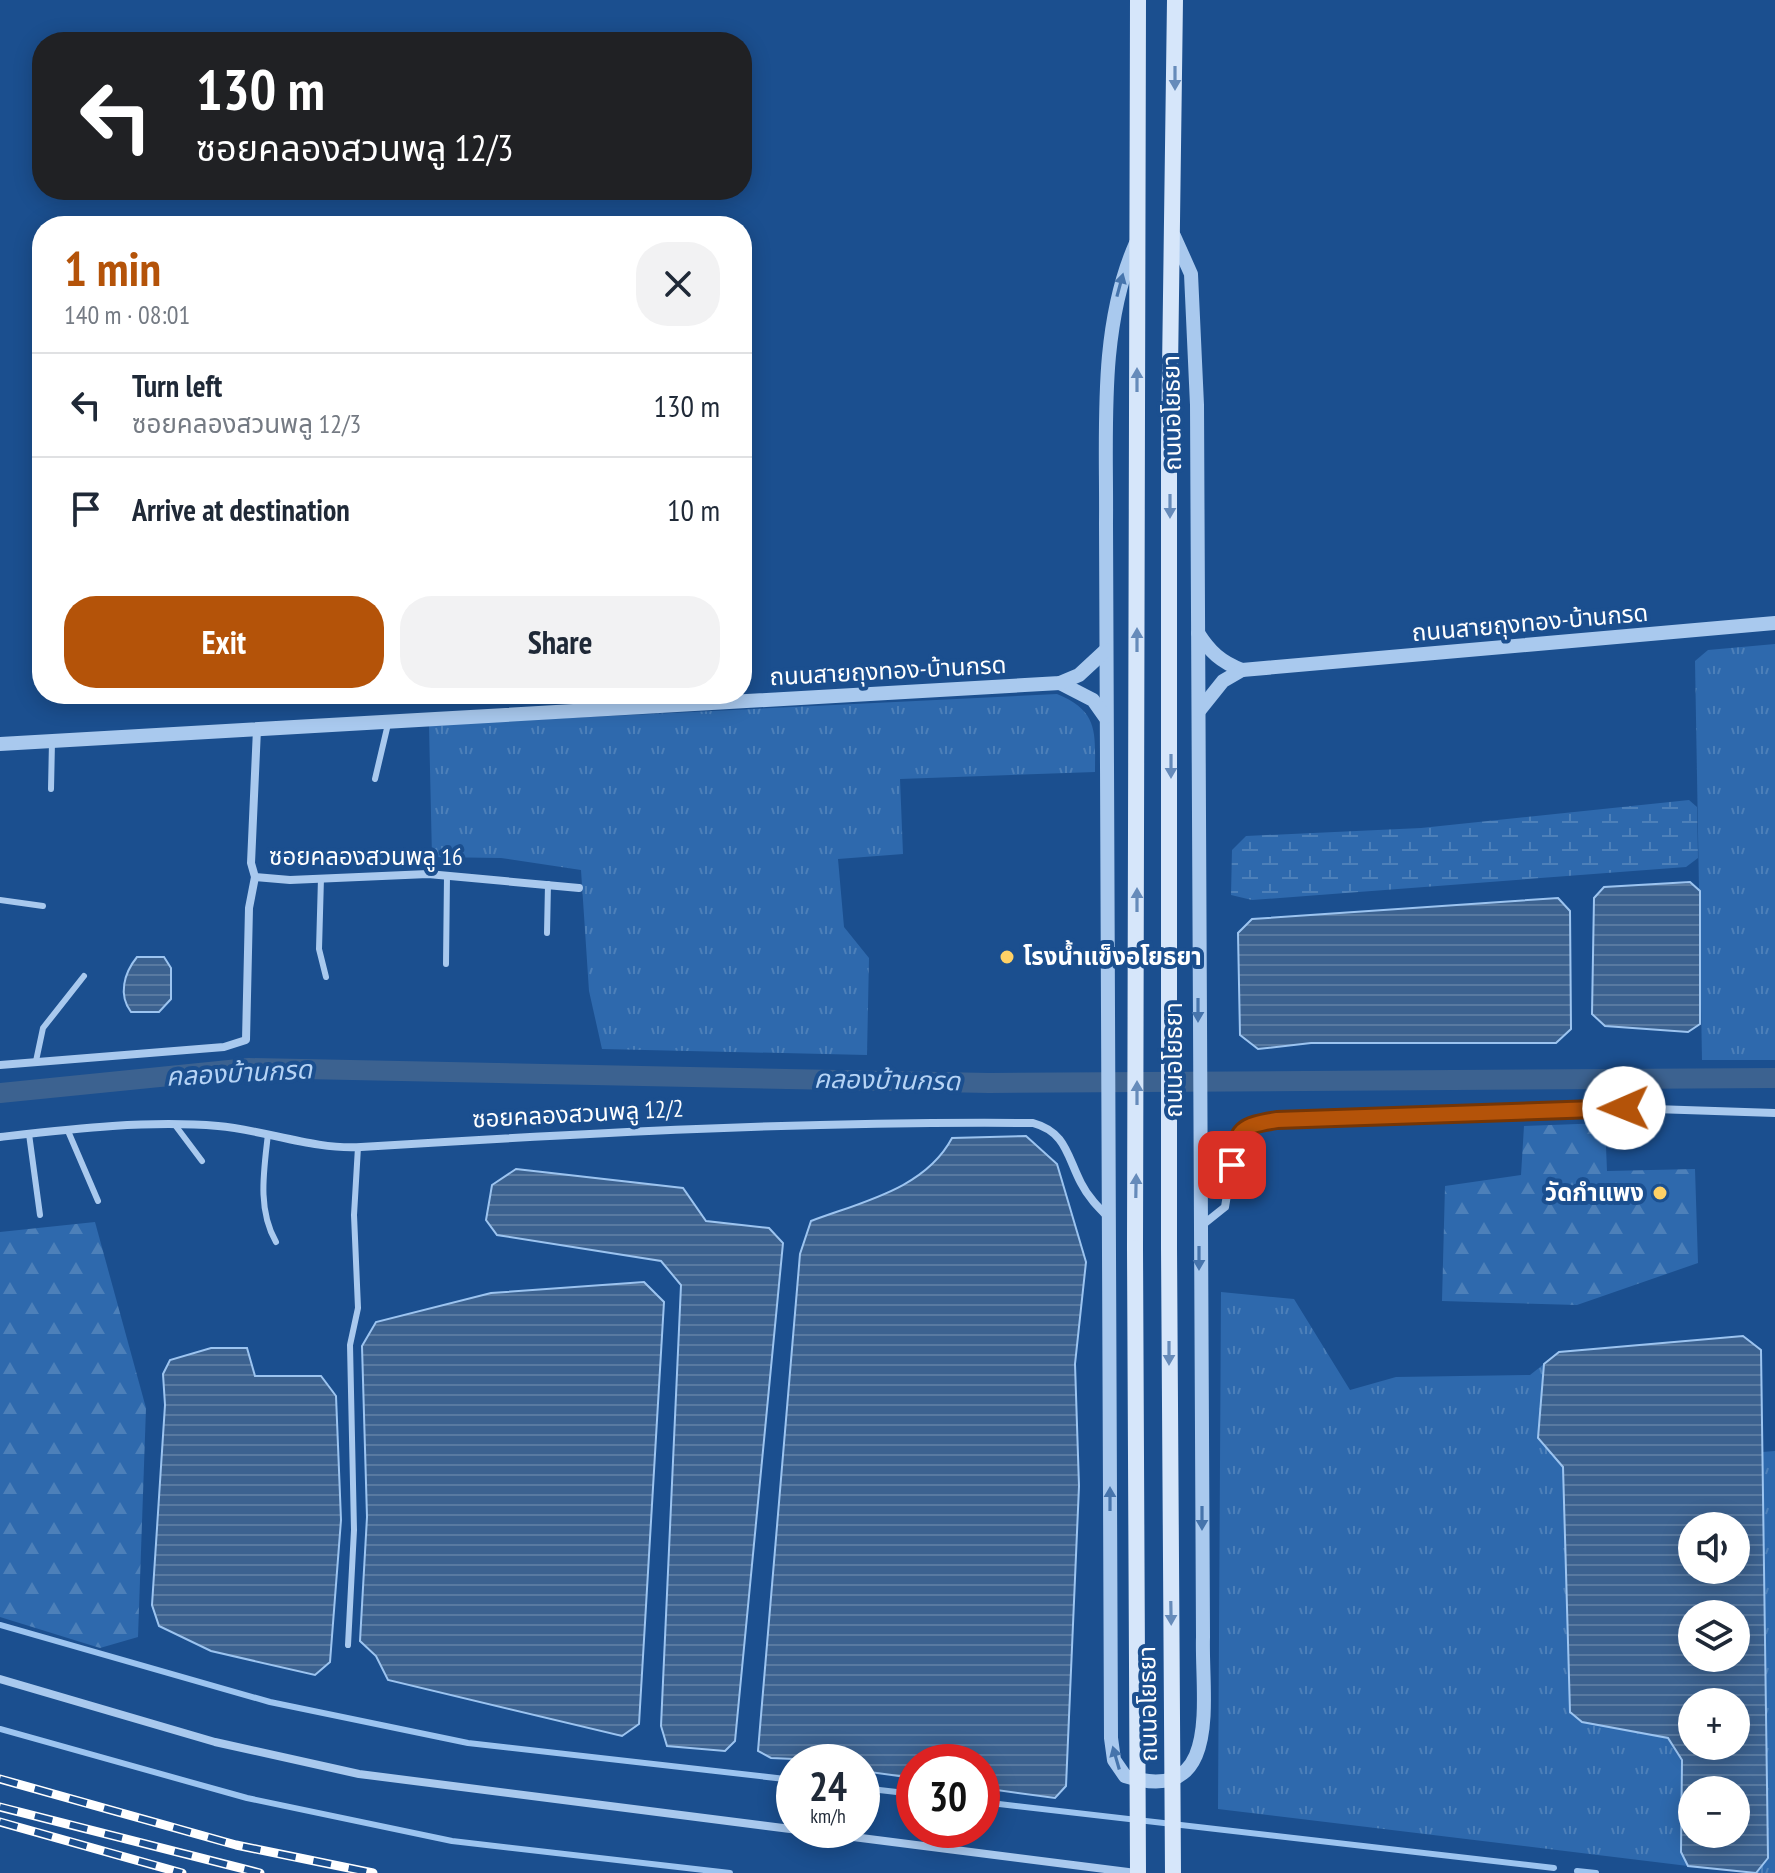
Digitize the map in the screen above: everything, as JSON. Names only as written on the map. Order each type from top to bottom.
[{"type":"main road","name":"ถนนอโยธยา","points":[[1137,1873],[1138,0]]},
{"type":"main road","name":"ถนนอโยธยา","points":[[1173,1873],[1169,444],[1175,0]]},
{"type":"street","name":"ถนนอโยธยา","points":[[1138,239],[1119,284],[1108,398],[1105,717],[1111,1738],[1119,1770],[1137,1779],[1170,1780],[1185,1775],[1198,1758],[1201,1734],[1197,405],[1191,274],[1174,236]]},
{"type":"street","name":"ถนนสายถุงทอง-บ้านกรด","points":[[1242,670],[1775,623]]},
{"type":"street","points":[[1197,631],[1207,648],[1223,663],[1242,670]]},
{"type":"street","name":"ถนนสายถุงทอง-บ้านกรด","points":[[752,700],[1060,683],[1095,663],[1106,650]]},
{"type":"street","points":[[1198,713],[1223,681],[1242,670]]},
{"type":"street","points":[[1060,683],[1093,700],[1105,717]]},
{"type":"street","name":"ถนนสายถุงทอง-บ้านกรด","points":[[0,744],[689,704]]},
{"type":"street","name":"ซอยคลองสวนพลู 16","points":[[257,728],[251,863],[255,877],[447,876],[579,888]]},
{"type":"street","points":[[0,1065],[192,1050],[238,1045],[246,1040],[249,908],[255,877]]},
{"type":"street","points":[[1199,1228],[1225,1207],[1235,1146],[1247,1125],[1288,1119],[1624,1108],[1775,1113]]},
{"type":"street","name":"ซอยคลองสวนพลู 12/2","points":[[0,1137],[175,1125],[214,1126],[358,1147],[526,1135],[738,1126],[1033,1123],[1045,1126],[1064,1140],[1090,1199],[1109,1218]]},
{"type":"street","points":[[0,1679],[215,1742],[359,1774],[1137,1873]]},
{"type":"lane","points":[[375,779],[388,721]]},
{"type":"lane","points":[[51,789],[52,742]]},
{"type":"lane","points":[[446,964],[447,876]]},
{"type":"lane","points":[[321,878],[319,949],[326,977]]},
{"type":"lane","points":[[547,933],[548,884]]},
{"type":"lane","points":[[0,900],[43,906]]},
{"type":"lane","points":[[36,1061],[43,1028],[84,976]]},
{"type":"lane","points":[[175,1125],[202,1161]]},
{"type":"lane","points":[[68,1131],[98,1201]]},
{"type":"lane","points":[[29,1134],[40,1215]]},
{"type":"lane","points":[[268,1134],[263,1176],[265,1224],[276,1242]]},
{"type":"lane","points":[[348,1645],[354,1530],[350,1345],[358,1308],[354,1244],[358,1147]]},
{"type":"green space","points":[[1775,644],[1775,1060],[1702,1060],[1695,661],[1708,650]]},
{"type":"green space","points":[[1057,694],[1081,708],[1092,725],[1095,772],[900,779],[903,854],[838,859],[844,927],[869,958],[867,1055],[602,1049],[589,991],[581,870],[501,858],[432,857],[429,725]]},
{"type":"green space","points":[[1689,800],[1697,807],[1698,858],[1686,867],[1252,900],[1231,895],[1232,850],[1246,836],[1421,828]]},
{"type":"green space","points":[[1605,1123],[1607,1171],[1695,1169],[1698,1263],[1577,1305],[1442,1301],[1445,1186],[1521,1175],[1524,1126]]},
{"type":"green space","points":[[95,1222],[146,1408],[138,1637],[100,1648],[0,1617],[0,1232]]},
{"type":"green space","points":[[1221,1292],[1294,1299],[1350,1390],[1396,1377],[1530,1375],[1544,1364],[1538,1438],[1563,1467],[1582,1722],[1668,1738],[1678,1754],[1678,1760],[1682,1760],[1682,1776],[1678,1776],[1678,1848],[1681,1848],[1688,1866],[1218,1809]]},
{"type":"green space","points":[[1775,1451],[1775,1873],[1756,1873],[1768,1858],[1762,1452]]},
{"type":"shaded area","points":[[1690,882],[1700,891],[1700,1024],[1688,1032],[1605,1026],[1592,1014],[1594,898],[1604,887]]},
{"type":"shaded area","points":[[1558,898],[1570,911],[1571,1029],[1556,1043],[1311,1043],[1258,1049],[1240,1035],[1238,933],[1252,919]]},
{"type":"shaded area","points":[[137,957],[164,957],[171,968],[171,999],[159,1012],[131,1012],[127,1005],[124,984]]},
{"type":"shaded area","points":[[1026,1136],[1057,1164],[1086,1262],[1075,1364],[1079,1486],[1066,1786],[1055,1798],[1000,1790],[1000,1744],[896,1744],[896,1776],[880,1773],[880,1744],[776,1744],[776,1758],[758,1751],[800,1254],[811,1221],[909,1182],[926,1170],[952,1138]]},
{"type":"shaded area","points":[[516,1169],[683,1188],[706,1221],[769,1228],[783,1243],[735,1741],[725,1751],[667,1746],[661,1726],[681,1285],[661,1261],[497,1235],[486,1220],[492,1185]]},
{"type":"shaded area","points":[[644,1282],[664,1302],[639,1724],[622,1736],[388,1680],[376,1656],[360,1641],[367,1517],[362,1346],[376,1322],[491,1293]]},
{"type":"shaded area","points":[[1743,1336],[1761,1350],[1768,1858],[1756,1873],[1688,1866],[1681,1852],[1681,1848],[1750,1848],[1750,1776],[1682,1776],[1682,1760],[1750,1760],[1750,1688],[1678,1688],[1678,1754],[1668,1738],[1582,1722],[1570,1712],[1563,1467],[1538,1438],[1544,1364],[1559,1352]]},
{"type":"shaded area","points":[[211,1348],[247,1348],[255,1376],[321,1376],[336,1396],[341,1520],[330,1662],[315,1675],[211,1651],[159,1626],[152,1605],[165,1405],[163,1374],[170,1360]]},
{"type":"waterway","name":"คลองบ้านกรด","points":[[0,1093],[249,1068],[989,1083],[1775,1078]]},
{"type":"waterway","points":[[0,1625],[270,1702],[468,1743],[776,1778]]},
{"type":"waterway","points":[[0,1729],[247,1798],[452,1841],[730,1873]]},
{"type":"waterway","points":[[880,1790],[896,1792]]},
{"type":"waterway","points":[[1000,1804],[1554,1868]]},
{"type":"waterway","points":[[1577,1871],[1596,1873]]},
{"type":"railway","points":[[0,1779],[236,1845],[373,1873]]},
{"type":"railway","points":[[0,1807],[260,1873]]},
{"type":"railway","points":[[0,1822],[182,1873]]},
{"type":"place","name":"โรงน้ำแข็งอโยธยา","points":[[1007,957]]},
{"type":"place","name":"วัดกำแพง","points":[[1660,1193]]},
{"type":"route","points":[[1232,1165],[1239,1134],[1247,1125],[1277,1120],[1624,1108]]}]
